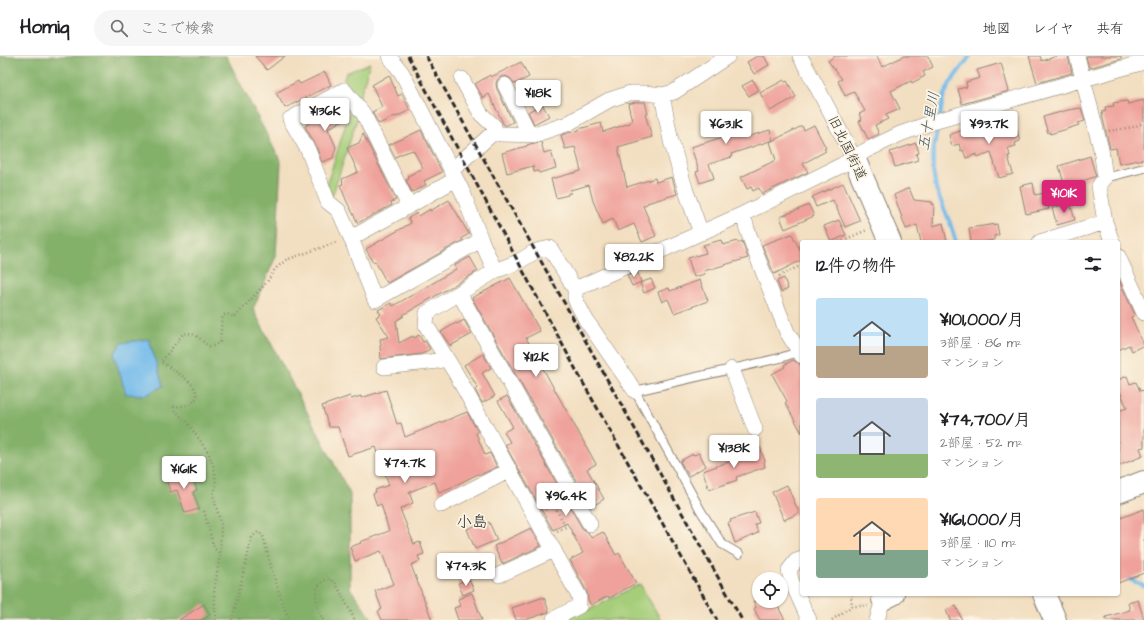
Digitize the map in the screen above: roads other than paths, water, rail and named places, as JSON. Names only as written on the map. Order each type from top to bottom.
[{"type":"street","points":[[389,56],[402,73],[463,193],[480,240],[495,271]]},
{"type":"street","points":[[494,132],[501,134],[534,134],[567,124],[609,100],[630,93],[646,92],[662,95],[674,92],[728,56]]},
{"type":"street","name":"旧北国街道","points":[[800,56],[854,158],[886,233]]},
{"type":"street","points":[[1077,56],[1101,149],[1105,178],[1099,186],[1105,222],[1111,240]]},
{"type":"street","points":[[574,289],[743,214],[842,165],[865,151],[900,134],[940,120],[1144,62]]},
{"type":"street","points":[[351,238],[409,206],[454,175],[494,132],[494,126],[481,114],[462,79]]},
{"type":"street","points":[[505,85],[530,134]]},
{"type":"street","points":[[409,206],[362,113],[344,90],[290,119],[308,150],[328,202],[339,211],[375,300],[480,240]]},
{"type":"street","points":[[662,95],[671,141],[686,191],[701,233]]},
{"type":"street","points":[[743,214],[747,229],[767,282],[788,332],[800,351]]},
{"type":"street","points":[[1046,240],[1105,222]]},
{"type":"street","points":[[553,620],[579,606],[579,596],[510,470],[426,325],[427,313],[495,271],[518,262],[536,251],[550,248],[574,289],[576,299],[586,320],[635,390]]},
{"type":"street","points":[[1120,260],[1144,313]]},
{"type":"street","points":[[459,293],[590,524]]},
{"type":"street","points":[[384,367],[438,361],[446,358]]},
{"type":"street","points":[[732,369],[755,429]]},
{"type":"street","points":[[441,505],[510,470]]},
{"type":"street","points":[[1120,491],[1144,482]]},
{"type":"street","points":[[499,575],[554,550]]},
{"type":"street","points":[[800,560],[796,561],[790,570],[791,580],[809,620]]},
{"type":"street","points":[[1045,596],[1055,620]]},
{"type":"lane","points":[[1105,178],[1144,168]]},
{"type":"lane","points":[[739,554],[722,544],[701,511],[635,390],[780,358],[796,353],[800,354]]},
{"type":"water","points":[[149,339],[163,386],[146,395],[126,394],[114,355],[121,343]]},
{"type":"waterway","name":"五十里川","points":[[940,117],[943,98],[950,83],[970,56]]},
{"type":"waterway","name":"五十里川","points":[[938,124],[933,153],[933,171],[936,189],[955,240]]},
{"type":"waterway","name":"五十里川","points":[[1126,575],[1131,580],[1144,586]]},
{"type":"railway","points":[[408,56],[582,381],[717,620]]},
{"type":"railway","points":[[426,56],[742,620]]},
{"type":"district","name":"小島","points":[[472,522]]}]
